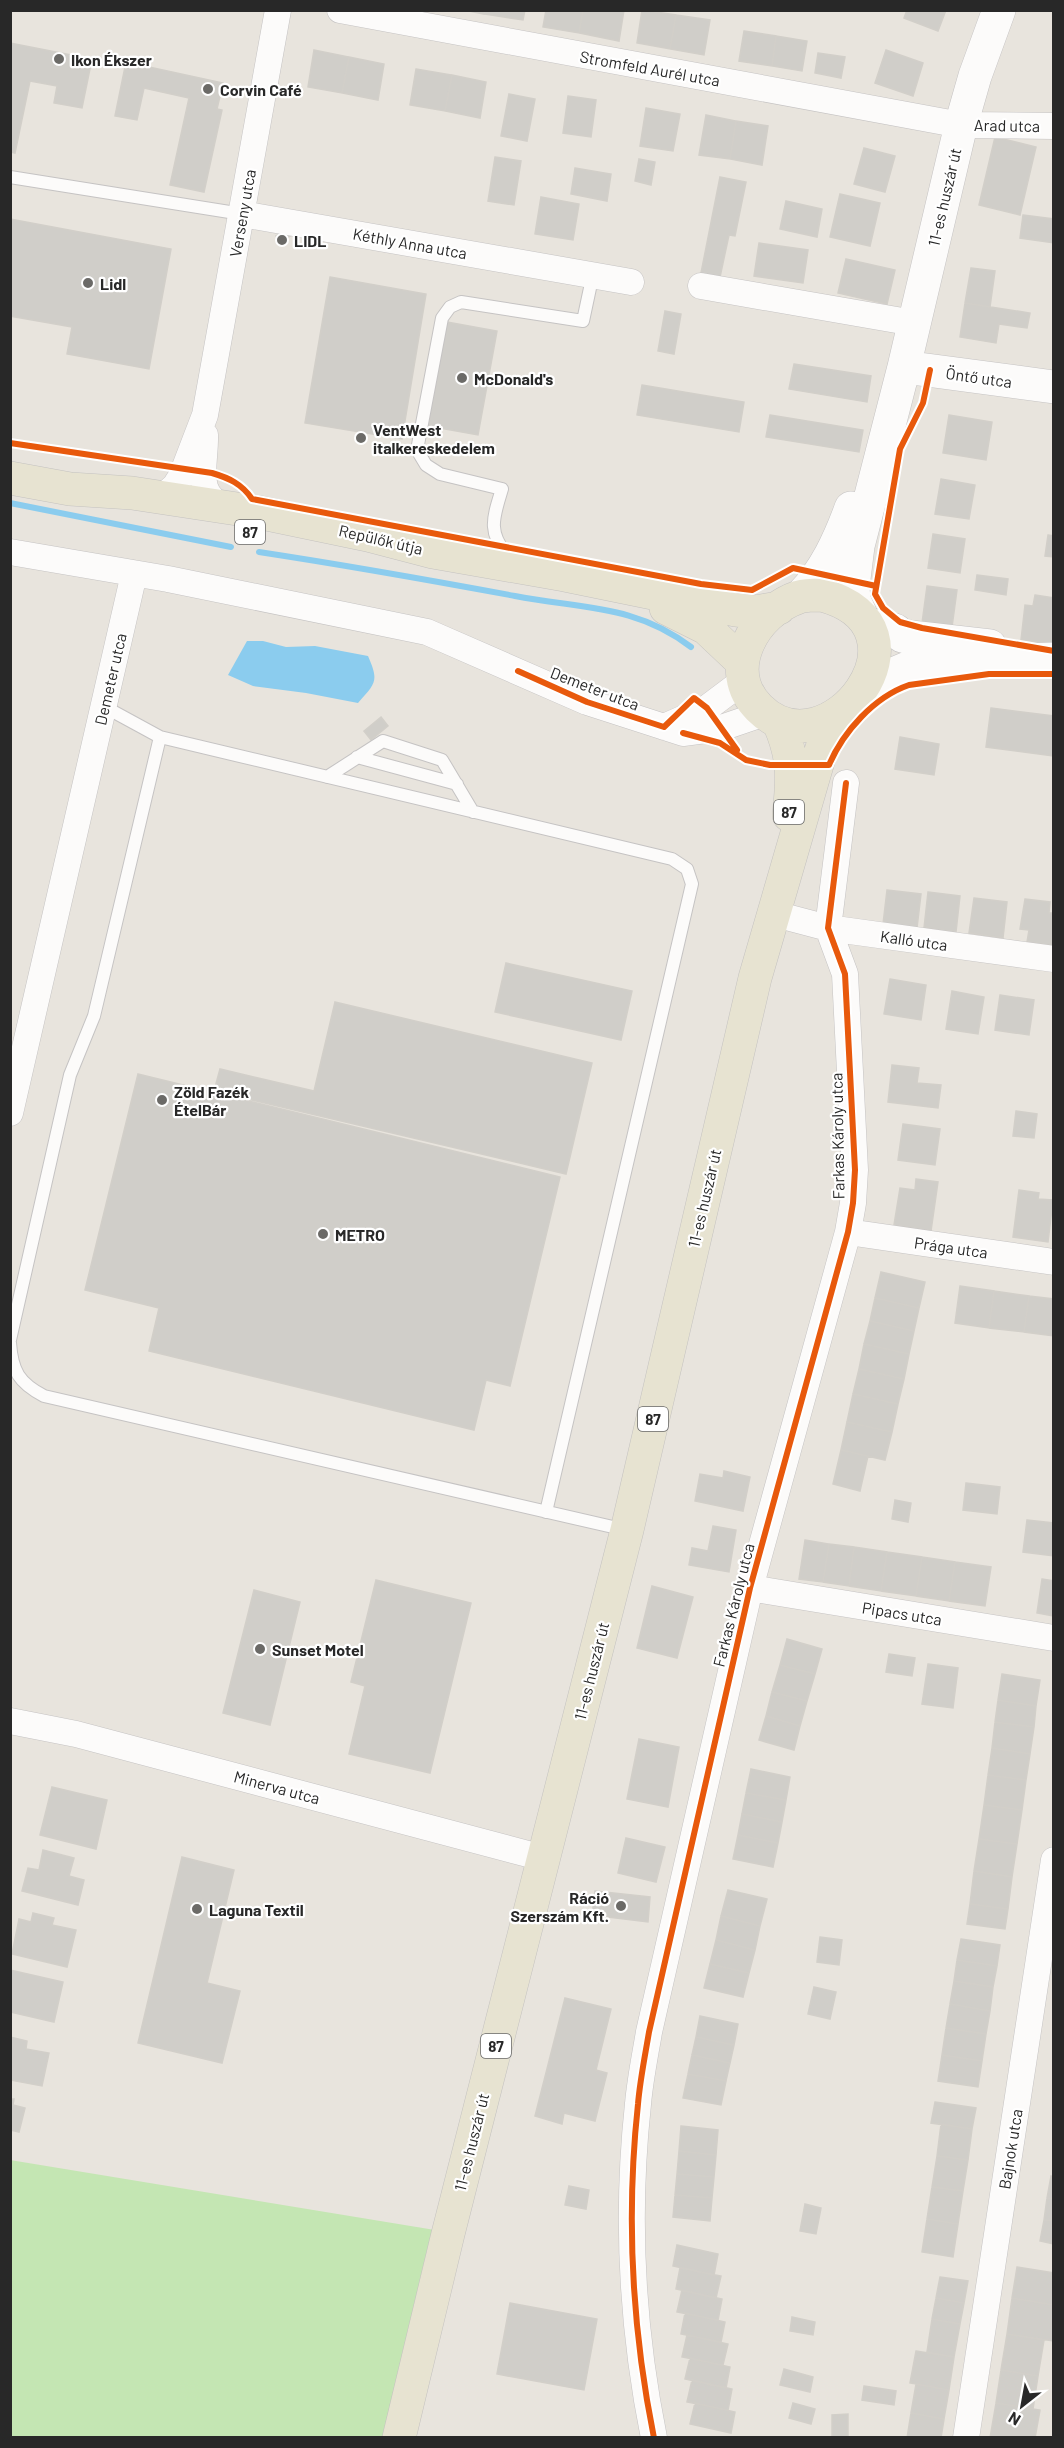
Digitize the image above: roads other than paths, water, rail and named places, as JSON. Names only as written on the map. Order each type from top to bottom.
[{"type":"main road","name":"11-es huszár út","points":[[864,618],[854,600],[853,587],[858,546],[961,125],[975,76],[999,10]]},
{"type":"main road","name":"11-es huszár út","points":[[790,602],[817,580],[840,538],[901,376]]},
{"type":"main road","name":"Öntő utca","points":[[901,376],[1053,387]]},
{"type":"main road","name":"Repülők útja","points":[[10,478],[70,489],[146,496],[257,512],[368,534],[433,552]]},
{"type":"main road","name":"Repülők útja","points":[[70,489],[98,502],[208,525],[414,555],[433,552]]},
{"type":"main road","name":"87","points":[[433,552],[736,610],[755,612],[822,595],[838,599],[864,618],[876,648],[873,669],[865,686],[833,717],[805,726],[772,718]]},
{"type":"main road","name":"87","points":[[609,584],[680,614],[706,628],[743,671],[751,698],[772,718],[787,743],[793,778],[777,908]]},
{"type":"main road","points":[[743,671],[747,643],[752,634],[790,602]]},
{"type":"main road","points":[[864,618],[895,630],[902,636],[983,645],[1053,658]]},
{"type":"main road","points":[[865,686],[910,667],[1053,658]]},
{"type":"main road","name":"87","points":[[777,908],[821,751],[833,717]]},
{"type":"main road","name":"11-es huszár út","points":[[399,2438],[413,2372],[627,1530],[755,978],[777,908]]},
{"type":"street","name":"Verseny utca","points":[[234,510],[214,503],[205,488],[205,415],[278,10]]},
{"type":"street","name":"Stromfeld Aurél utca","points":[[340,10],[961,125]]},
{"type":"street","name":"Arad utca","points":[[961,125],[1053,126]]},
{"type":"street","name":"Kéthly Anna utca","points":[[242,214],[631,282]]},
{"type":"street","points":[[701,286],[914,323]]},
{"type":"street","name":"Verseny utca","points":[[146,496],[165,495],[179,480],[205,415]]},
{"type":"street","points":[[10,552],[134,574]]},
{"type":"street","name":"Demeter utca","points":[[10,1113],[134,574],[179,581],[427,632],[587,702],[683,733],[772,718]]},
{"type":"street","points":[[664,727],[707,708],[743,671]]},
{"type":"street","name":"Farkas Károly utca","points":[[654,2438],[645,2393],[633,2262],[631,2208],[638,2103],[660,1982],[750,1588],[848,1232],[853,1203],[855,1170],[845,974],[828,928],[846,783]]},
{"type":"street","name":"Kalló utca","points":[[777,908],[828,928],[1053,959]]},
{"type":"street","name":"Prága utca","points":[[848,1232],[1053,1262]]},
{"type":"street","name":"Pipacs utca","points":[[750,1588],[1053,1638]]},
{"type":"street","name":"Minerva utca","points":[[12,1729],[87,1737],[543,1858]]},
{"type":"street","name":"Bajnok utca","points":[[966,2438],[1053,1860]]},
{"type":"lane","name":"Kéthly Anna utca","points":[[10,177],[242,214]]},
{"type":"lane","points":[[518,567],[498,545],[493,528],[502,489],[440,474],[426,465],[417,450],[442,318],[450,308],[461,302],[583,321],[592,274]]},
{"type":"lane","points":[[103,706],[160,737],[672,859],[687,868],[692,884],[546,1512]]},
{"type":"lane","points":[[160,737],[94,1016],[70,1075],[10,1342],[12,1359],[18,1375],[28,1388],[44,1396],[627,1530]]},
{"type":"lane","points":[[327,777],[383,741],[442,760],[473,812]]},
{"type":"lane","points":[[357,757],[456,784]]},
{"type":"water","points":[[247,641],[263,641],[286,647],[315,646],[368,656],[374,671],[374,681],[369,691],[358,703],[253,686],[228,675]]},
{"type":"waterway","points":[[10,503],[231,547]]},
{"type":"waterway","points":[[259,552],[607,610],[649,623],[691,647]]},
{"type":"place","name":"Ikon Ékszer","points":[[59,59]]},
{"type":"place","name":"Corvin Café","points":[[208,89]]},
{"type":"place","name":"LIDL","points":[[282,240]]},
{"type":"place","name":"Lidl","points":[[88,283]]},
{"type":"place","name":"McDonald's","points":[[462,378]]},
{"type":"place","name":"VentWest italkereskedelem","points":[[361,438]]},
{"type":"place","name":"Zöld Fazék ÉtelBár","points":[[162,1100]]},
{"type":"place","name":"METRO","points":[[323,1234]]},
{"type":"place","name":"Sunset Motel","points":[[260,1649]]},
{"type":"place","name":"Ráció Szerszám Kft.","points":[[621,1906]]},
{"type":"place","name":"Laguna Textil","points":[[197,1909]]}]
